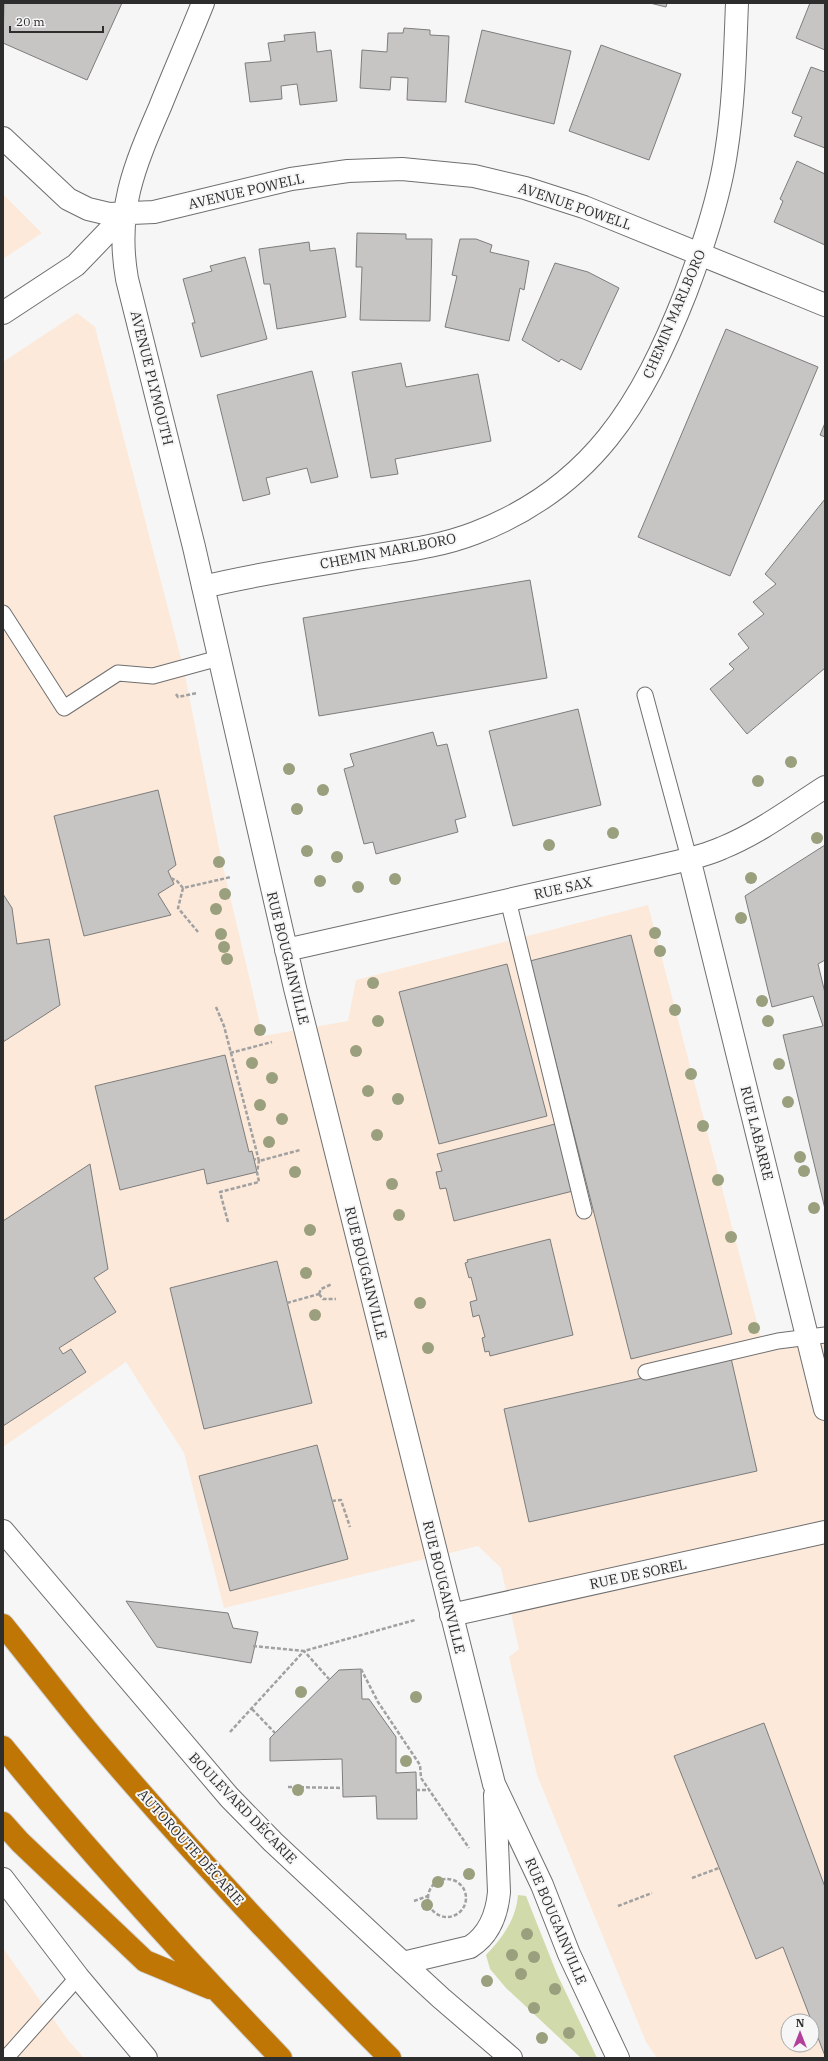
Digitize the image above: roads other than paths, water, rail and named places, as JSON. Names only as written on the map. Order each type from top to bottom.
[{"type":"highway","name":"AUTOROUTE DÉCARIE","points":[[3,1626],[92,1735],[190,1848],[270,1935],[390,2058]]},
{"type":"highway","points":[[3,1747],[125,1890],[215,1990],[282,2058]]},
{"type":"highway","points":[[3,1823],[20,1842],[145,1961],[215,1990]]},
{"type":"street","name":"AVENUE PLYMOUTH","points":[[203,3],[136,163],[124,214],[122,244],[127,279],[203,587],[243,761]]},
{"type":"street","name":"CHEMIN MARLBORO","points":[[203,587],[271,572],[440,543],[473,534],[541,500],[596,452],[634,404],[646,383],[670,331],[711,221],[726,155],[734,79],[737,3]]},
{"type":"street","name":"AVENUE POWELL","points":[[3,138],[68,199],[94,211],[124,214],[174,208],[271,183],[309,176],[384,169],[436,171],[482,177],[553,196],[700,253],[825,305]]},
{"type":"street","points":[[3,313],[76,265],[124,214]]},
{"type":"street","name":"RUE BOUGAINVILLE","points":[[243,761],[286,950],[494,1784],[542,1885],[569,1954],[618,2058]]},
{"type":"street","name":"RUE SAX","points":[[286,950],[689,858],[721,849],[742,839],[825,787]]},
{"type":"street","name":"RUE LABARRE","points":[[689,858],[816,1336],[825,1408]]},
{"type":"street","name":"BOULEVARD DÉCARIE","points":[[3,1531],[229,1797],[273,1842],[403,1963],[511,2058]]},
{"type":"street","name":"RUE DE SOREL","points":[[451,1615],[825,1532]]},
{"type":"street","name":"RUE BOUGAINVILLE","points":[[403,1963],[470,1947],[478,1942],[487,1931],[497,1907],[499,1892],[494,1784]]},
{"type":"street","points":[[3,1879],[78,1977],[146,2058]]},
{"type":"lane","points":[[3,613],[64,708],[118,673],[153,676],[219,658]]},
{"type":"lane","points":[[645,695],[689,858]]},
{"type":"lane","points":[[508,900],[584,1211]]},
{"type":"lane","points":[[646,1372],[778,1341],[816,1336]]},
{"type":"lane","points":[[6,2058],[78,1977]]}]
